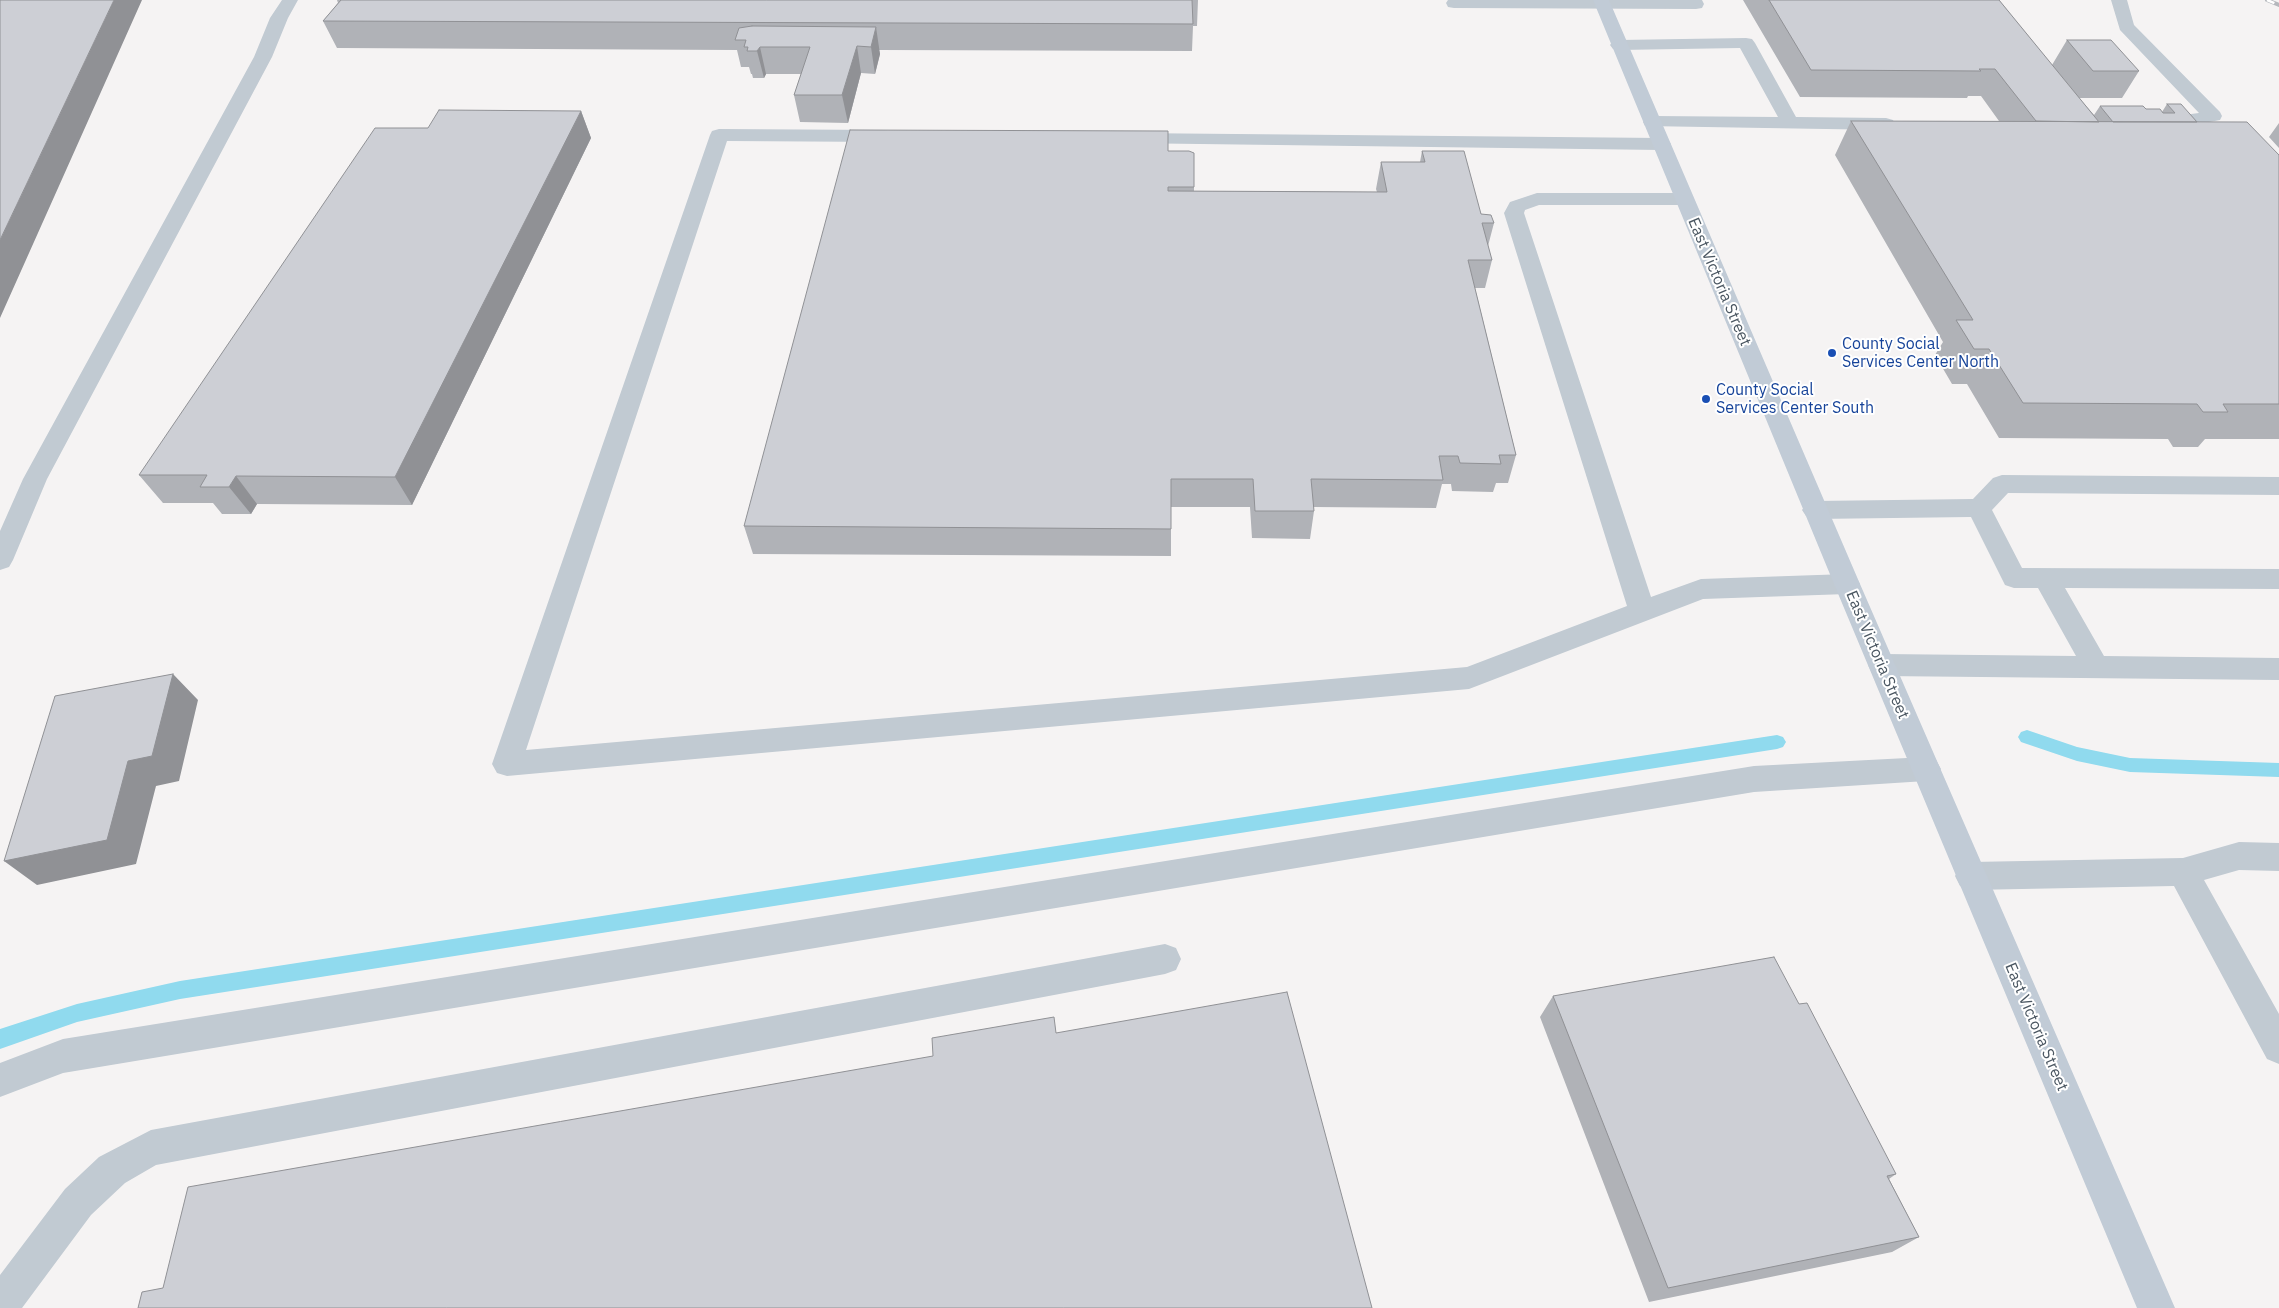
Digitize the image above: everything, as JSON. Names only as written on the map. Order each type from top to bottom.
[{"type":"street","name":"East Victoria Street","points":[[1601,2],[1815,510],[2156,1308]]},
{"type":"lane","points":[[0,560],[35,479],[263,57],[279,18],[290,0]]},
{"type":"lane","points":[[1454,3],[1601,2],[1696,4],[1694,0]]},
{"type":"lane","points":[[2119,0],[2126,26],[2213,116],[2178,122],[2139,123]]},
{"type":"lane","points":[[1620,45],[1746,43],[1790,124]]},
{"type":"lane","points":[[1107,139],[1657,133],[1790,124],[1903,124]]},
{"type":"lane","points":[[908,137],[719,135],[507,764],[1468,678],[1701,589],[1847,584]]},
{"type":"lane","points":[[1642,612],[1514,213],[1517,206],[1537,199],[1684,199]]},
{"type":"lane","points":[[1815,510],[1979,508],[2002,484],[2279,486]]},
{"type":"lane","points":[[1979,508],[2014,578],[2279,579]]},
{"type":"lane","points":[[2046,578],[2096,667]]},
{"type":"lane","points":[[1882,665],[2279,669]]},
{"type":"lane","points":[[0,1080],[63,1056],[1754,779],[1926,769]]},
{"type":"lane","points":[[1971,876],[2183,872],[2239,856],[2279,857]]},
{"type":"lane","points":[[2183,872],[2279,1047]]},
{"type":"lane","points":[[0,1306],[78,1202],[112,1170],[151,1148],[1165,959]]},
{"type":"building","points":[[0,0],[114,0],[0,240]]},
{"type":"building","points":[[341,0],[1192,0],[1193,24],[323,21]]},
{"type":"building","points":[[1769,0],[1999,0],[2099,122],[2036,121],[1995,69],[1979,69],[1981,71],[1811,70]]},
{"type":"building","points":[[752,26],[876,27],[871,47],[857,46],[842,95],[794,95],[810,47],[760,47],[757,51],[747,51],[748,47],[744,47],[746,40],[735,40],[739,28]]},
{"type":"building","points":[[2067,40],[2111,40],[2139,71],[2093,71]]},
{"type":"building","points":[[2167,104],[2181,104],[2197,122],[2113,122],[2100,106],[2143,106],[2146,109],[2160,109],[2163,113],[2175,113]]},
{"type":"building","points":[[439,110],[581,111],[395,477],[236,476],[229,487],[200,487],[207,475],[139,475],[375,128],[428,128]]},
{"type":"building","points":[[1851,121],[2247,122],[2279,155],[2279,404],[2223,404],[2228,412],[2203,412],[2197,404],[2023,403],[1989,349],[1974,349],[1956,320],[1973,320]]},
{"type":"building","points":[[850,130],[1168,131],[1168,151],[1189,151],[1194,153],[1194,187],[1168,187],[1168,191],[1387,192],[1381,162],[1425,162],[1422,151],[1464,151],[1481,214],[1491,215],[1494,223],[1482,223],[1492,260],[1468,260],[1516,455],[1499,455],[1501,464],[1460,463],[1458,456],[1439,456],[1443,480],[1311,479],[1314,511],[1255,511],[1253,479],[1171,479],[1171,529],[744,526]]},
{"type":"building","points":[[173,674],[152,756],[128,761],[107,840],[4,861],[55,696]]},
{"type":"building","points":[[1774,957],[1799,1004],[1807,1003],[1896,1174],[1887,1176],[1919,1237],[1668,1288],[1553,996]]},
{"type":"building","points":[[1287,992],[1372,1308],[138,1308],[142,1292],[163,1288],[188,1187],[933,1056],[932,1038],[1054,1017],[1056,1033]]},
{"type":"waterway","points":[[2027,737],[2077,754],[2130,765],[2279,770]]},
{"type":"waterway","points":[[0,1039],[77,1013],[180,990],[1777,742]]},
{"type":"railway","points":[[2267,0],[2279,5]]},
{"type":"place","name":"County Social Services Center North","points":[[1832,353]]},
{"type":"place","name":"County Social Services Center South","points":[[1706,399]]}]
